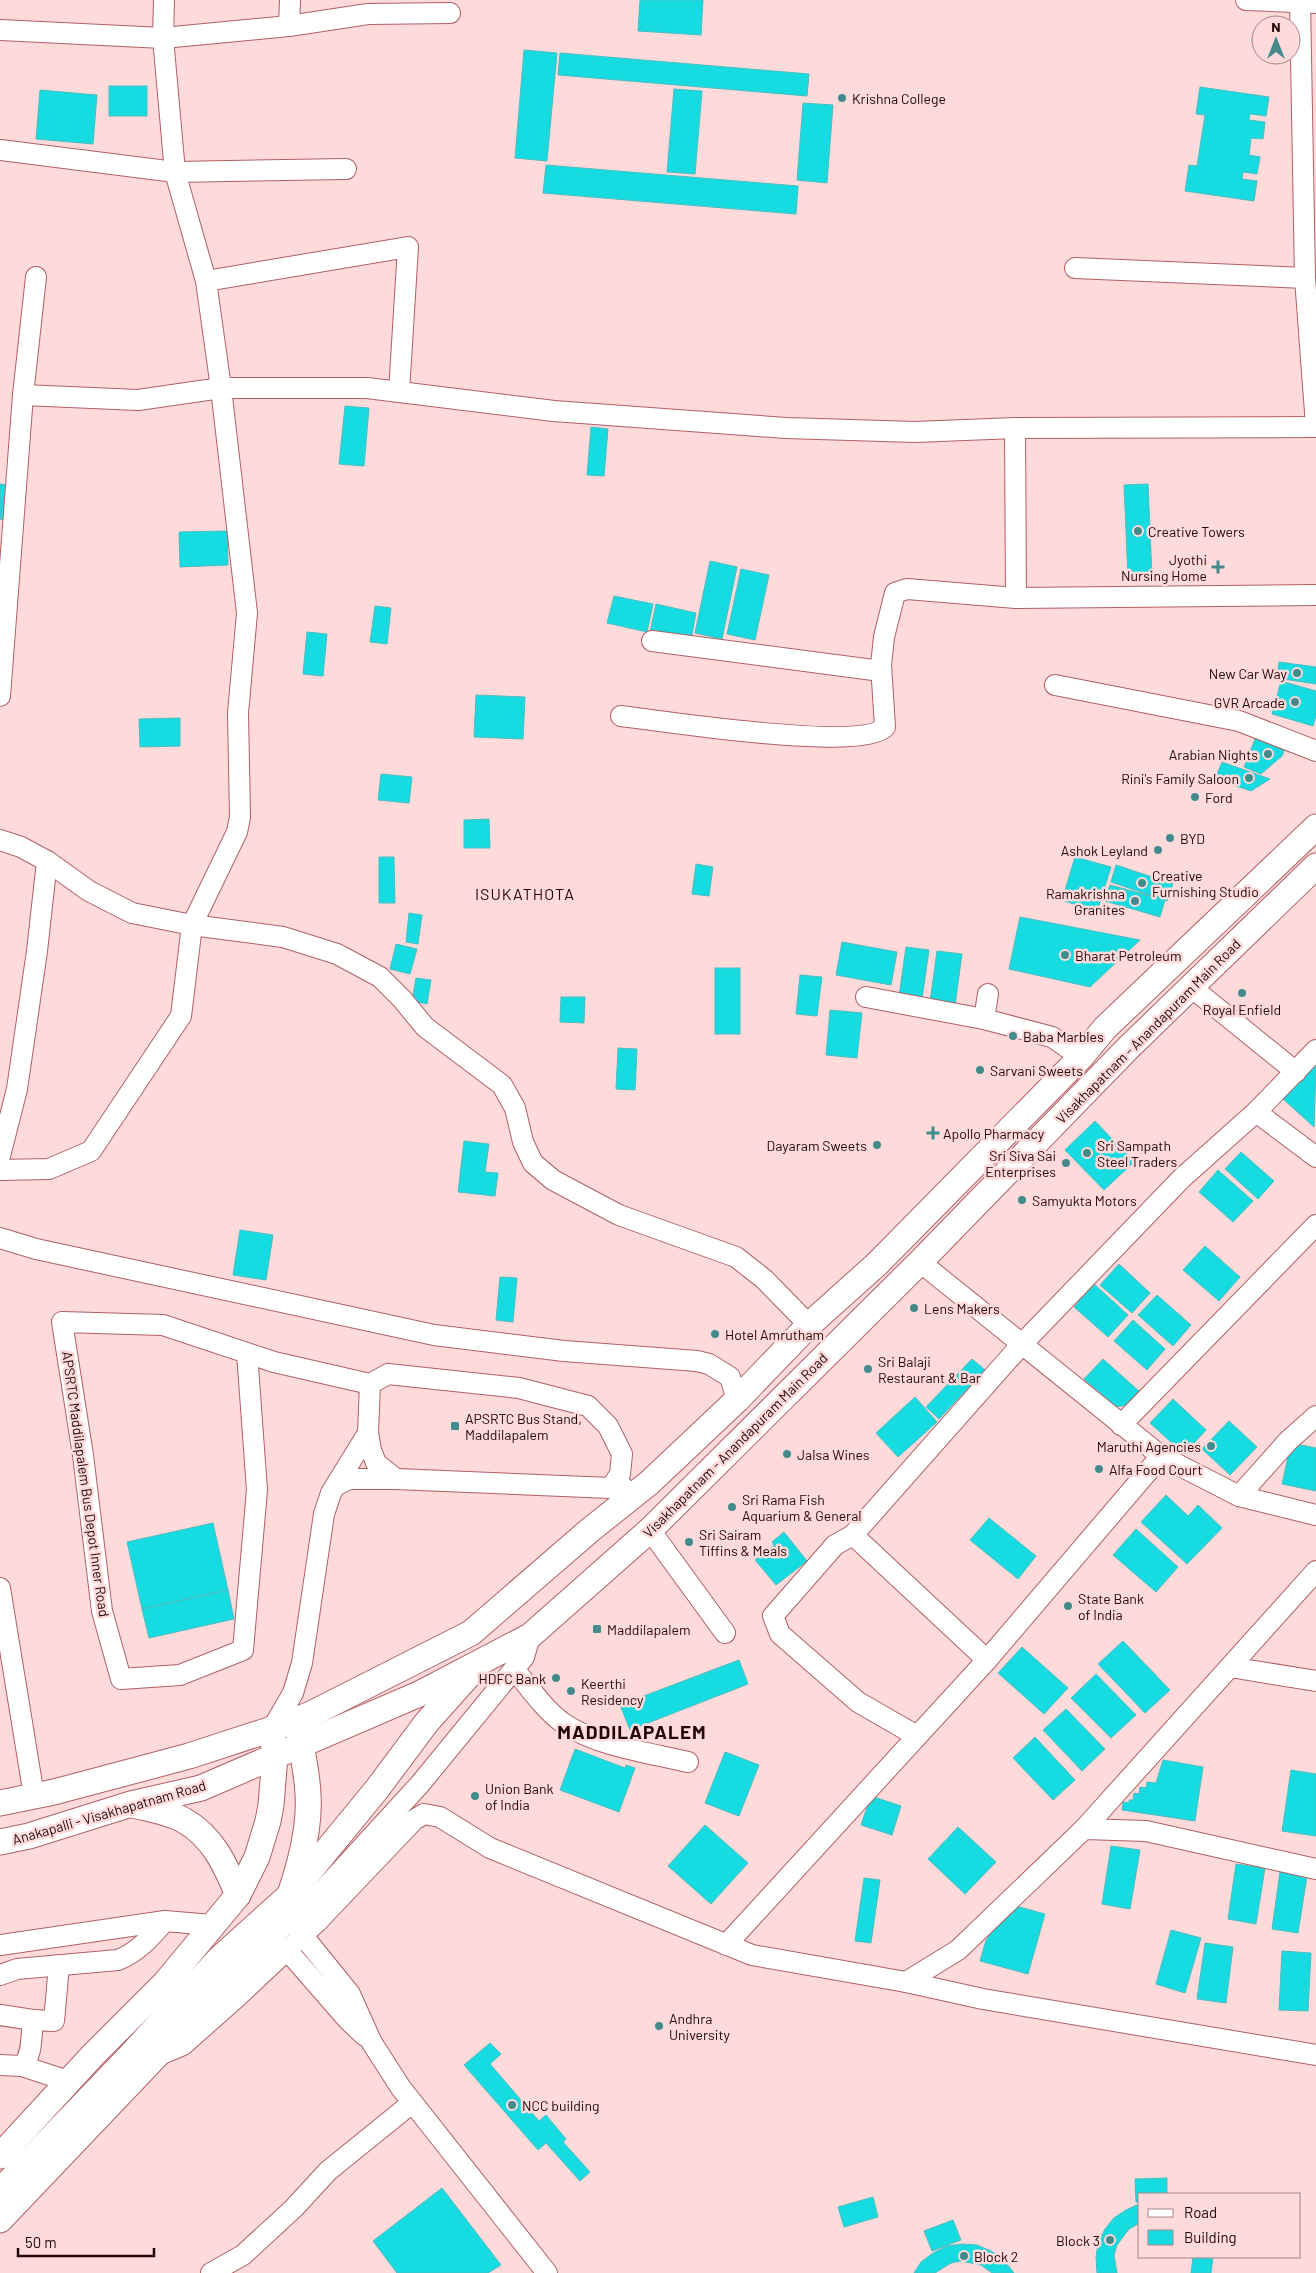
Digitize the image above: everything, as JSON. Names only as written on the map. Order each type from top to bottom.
[{"type":"main road","name":"Visakhapatnam - Anandapuram Main Road","points":[[272,1729],[311,1714],[471,1633],[590,1530],[649,1483],[737,1400],[809,1325],[878,1264],[1081,1057],[1105,1028],[1316,827]]},
{"type":"main road","name":"Visakhapatnam - Anandapuram Main Road","points":[[479,1664],[530,1636],[650,1530],[920,1262],[1128,1048],[1316,866]]},
{"type":"main road","points":[[0,2191],[128,2058],[219,1959],[291,1894],[377,1789],[427,1722],[479,1664]]},
{"type":"main road","name":"Anakapalli - Visakhapatnam Road","points":[[0,1842],[29,1836],[131,1804],[201,1788],[321,1738],[419,1694],[479,1664]]},
{"type":"main road","points":[[0,2220],[278,1928],[291,1894],[308,1820],[308,1793],[297,1719]]},
{"type":"main road","points":[[0,1803],[189,1756],[272,1729],[275,1756],[272,1805],[257,1857],[238,1895],[165,1983],[68,2081],[0,2156]]},
{"type":"main road","points":[[131,1804],[184,1820],[203,1833],[218,1853],[238,1895]]},
{"type":"street","points":[[0,1170],[49,1169],[91,1151],[181,1016],[192,925],[233,844],[240,817],[238,713],[247,613],[206,281],[174,172],[163,38],[164,0]]},
{"type":"street","points":[[289,26],[290,0]]},
{"type":"street","points":[[24,395],[138,400],[220,388],[367,388],[554,412],[786,428],[915,432],[1015,428],[1316,426],[1305,278],[1309,173],[1305,2],[1246,0]]},
{"type":"street","points":[[0,30],[163,38],[289,26],[368,14],[450,12]]},
{"type":"street","points":[[0,150],[174,172],[346,169]]},
{"type":"street","points":[[206,281],[408,247],[399,392]]},
{"type":"street","points":[[1075,268],[1305,278]]},
{"type":"street","points":[[0,696],[9,480],[24,395],[36,277]]},
{"type":"street","points":[[1015,428],[1016,598]]},
{"type":"street","points":[[621,716],[789,735],[854,736],[873,734],[885,727],[881,672],[884,637],[894,593],[907,589],[1016,598],[1316,595]]},
{"type":"street","points":[[652,641],[881,672]]},
{"type":"street","points":[[1055,685],[1239,721],[1316,751]]},
{"type":"street","points":[[0,840],[21,847],[47,862],[89,891],[132,913],[192,925],[283,937],[338,954],[380,977],[402,999],[424,1027],[502,1085],[515,1108],[523,1142],[533,1163],[553,1180],[619,1215],[736,1257],[764,1279],[809,1325]]},
{"type":"street","points":[[0,1156],[17,1088],[37,951],[47,862]]},
{"type":"street","points":[[1191,987],[1296,1072]]},
{"type":"street","points":[[984,1019],[988,994]]},
{"type":"street","points":[[866,997],[984,1019],[1052,1037],[1081,1057]]},
{"type":"street","points":[[917,1736],[858,1702],[780,1634],[773,1616],[835,1545],[853,1536],[1022,1344],[1182,1178],[1256,1112],[1316,1050]]},
{"type":"street","points":[[1256,1112],[1316,1157]]},
{"type":"street","points":[[1121,1425],[1316,1226]]},
{"type":"street","points":[[0,1238],[36,1249],[434,1335],[564,1351],[697,1361],[709,1364],[730,1377],[737,1400]]},
{"type":"street","points":[[920,1262],[1161,1456],[1240,1496],[1316,1515]]},
{"type":"street","name":"APSRTC Maddilapalem Bus Depot Inner Road","points":[[247,1353],[257,1490],[243,1650],[180,1675],[121,1679],[102,1611],[83,1455],[62,1322],[163,1325],[247,1353],[274,1362],[370,1384]]},
{"type":"street","points":[[396,1479],[376,1463],[368,1433],[370,1384],[388,1374],[519,1388],[588,1406],[608,1426],[622,1454],[620,1474],[611,1488]]},
{"type":"street","points":[[1240,1496],[1288,1441],[1316,1416]]},
{"type":"street","points":[[272,1729],[293,1693],[302,1663],[324,1514],[331,1493],[339,1484],[368,1433]]},
{"type":"street","points":[[726,1945],[987,1660],[1161,1456]]},
{"type":"street","points":[[339,1484],[349,1479],[396,1479],[611,1488],[649,1483]]},
{"type":"street","points":[[650,1530],[725,1633]]},
{"type":"street","points":[[853,1536],[987,1660]]},
{"type":"street","points":[[906,1982],[958,1950],[1084,1829],[1316,1571]]},
{"type":"street","points":[[0,1588],[34,1796]]},
{"type":"street","points":[[299,1931],[304,1911],[430,1773],[524,1657],[530,1636]]},
{"type":"street","points":[[1230,1666],[1316,1680]]},
{"type":"street","points":[[514,1669],[546,1707],[564,1724],[598,1740],[688,1762]]},
{"type":"street","points":[[293,1693],[297,1719]]},
{"type":"street","points":[[159,2055],[183,2045],[236,1998],[287,1950],[299,1931],[414,1820],[424,1814],[440,1817],[490,1848],[752,1955],[906,1982],[983,1999],[1316,2055]]},
{"type":"street","points":[[1084,1829],[1146,1832],[1316,1869]]},
{"type":"street","points":[[291,1894],[299,1931],[322,1957],[350,1994],[372,2042],[412,2103],[547,2273]]},
{"type":"street","points":[[0,1945],[165,1922],[212,1925]]},
{"type":"street","points":[[0,1975],[16,1968],[118,1960],[132,1954],[142,1946],[165,1922]]},
{"type":"street","points":[[287,1950],[348,2020],[372,2042]]},
{"type":"street","points":[[0,2016],[62,2022],[59,1965]]},
{"type":"street","points":[[22,2066],[26,2062],[29,2052],[33,2020]]},
{"type":"street","points":[[0,2065],[22,2066],[68,2081]]},
{"type":"street","points":[[211,2273],[242,2255],[294,2208],[328,2171],[412,2103]]},
{"type":"building","points":[[640,0],[703,0],[701,35],[638,31]]},
{"type":"building","points":[[524,50],[557,53],[547,161],[515,158]]},
{"type":"building","points":[[560,53],[809,74],[807,96],[558,75]]},
{"type":"building","points":[[109,86],[147,86],[147,116],[109,116]]},
{"type":"building","points":[[1200,87],[1269,97],[1266,116],[1250,114],[1249,120],[1265,122],[1263,139],[1251,138],[1249,155],[1260,157],[1257,174],[1243,172],[1242,179],[1257,181],[1254,201],[1185,191],[1189,165],[1197,166],[1205,115],[1196,114]]},
{"type":"building","points":[[674,89],[702,91],[695,174],[667,172]]},
{"type":"building","points":[[40,90],[97,95],[93,144],[36,139]]},
{"type":"building","points":[[803,103],[833,105],[827,183],[797,180]]},
{"type":"building","points":[[546,165],[798,186],[796,214],[543,193]]},
{"type":"building","points":[[345,406],[369,408],[364,466],[339,464]]},
{"type":"building","points":[[591,427],[608,429],[604,476],[587,475]]},
{"type":"building","points":[[0,484],[13,486],[7,520],[0,519]]},
{"type":"building","name":"Creative Towers","points":[[1148,484],[1152,576],[1128,577],[1124,485]]},
{"type":"building","points":[[227,531],[228,565],[180,567],[179,532]]},
{"type":"building","points":[[710,561],[737,567],[722,639],[695,633]]},
{"type":"building","points":[[741,569],[769,575],[755,640],[727,634]]},
{"type":"building","points":[[614,596],[653,604],[647,632],[607,623]]},
{"type":"building","points":[[656,604],[696,613],[691,640],[650,632]]},
{"type":"building","points":[[375,606],[391,608],[387,644],[370,642]]},
{"type":"building","points":[[307,632],[327,634],[323,676],[303,674]]},
{"type":"building","name":"New Car Way","points":[[1279,662],[1316,667],[1316,684],[1277,678]]},
{"type":"building","name":"GVR Arcade","points":[[1281,681],[1316,691],[1316,716],[1313,726],[1272,714]]},
{"type":"building","points":[[476,695],[525,697],[523,739],[474,737]]},
{"type":"building","points":[[180,718],[180,746],[140,747],[139,719]]},
{"type":"building","points":[[1257,734],[1286,745],[1282,756],[1261,774],[1244,767]]},
{"type":"building","points":[[1222,762],[1270,779],[1251,791],[1215,779]]},
{"type":"building","points":[[381,774],[412,777],[409,803],[378,800]]},
{"type":"building","points":[[489,819],[490,848],[464,848],[464,820]]},
{"type":"building","points":[[379,857],[394,857],[395,903],[379,903]]},
{"type":"building","points":[[1075,857],[1111,867],[1097,912],[1062,900]]},
{"type":"building","points":[[696,864],[713,867],[709,896],[692,894]]},
{"type":"building","name":"Creative Furnishing Studio","points":[[1116,865],[1173,884],[1167,901],[1111,882]]},
{"type":"building","name":"Ramakrishna Granites","points":[[1110,885],[1165,900],[1160,917],[1105,901]]},
{"type":"building","points":[[409,913],[422,915],[418,944],[406,942]]},
{"type":"building","points":[[1020,917],[1140,940],[1090,987],[1009,969]]},
{"type":"building","points":[[842,942],[897,952],[891,985],[836,975]]},
{"type":"building","points":[[396,944],[417,949],[410,974],[390,969]]},
{"type":"building","points":[[906,947],[929,950],[922,999],[899,996]]},
{"type":"building","points":[[937,951],[962,954],[955,1005],[930,1002]]},
{"type":"building","points":[[715,968],[740,968],[740,1034],[715,1034]]},
{"type":"building","points":[[800,975],[822,977],[817,1016],[796,1014]]},
{"type":"building","points":[[416,978],[431,980],[427,1004],[412,1001]]},
{"type":"building","points":[[561,997],[585,997],[584,1023],[560,1022]]},
{"type":"building","points":[[830,1010],[862,1013],[857,1058],[826,1055]]},
{"type":"building","points":[[618,1048],[637,1049],[635,1090],[616,1089]]},
{"type":"building","points":[[1313,1063],[1316,1066],[1314,1127],[1282,1098]]},
{"type":"building","points":[[1095,1121],[1134,1162],[1104,1190],[1065,1150]]},
{"type":"building","points":[[464,1141],[489,1144],[485,1172],[498,1173],[495,1196],[458,1192]]},
{"type":"building","points":[[1241,1152],[1274,1181],[1258,1199],[1225,1169]]},
{"type":"building","points":[[1218,1170],[1253,1201],[1233,1222],[1199,1192]]},
{"type":"building","points":[[240,1230],[273,1235],[266,1280],[233,1275]]},
{"type":"building","points":[[1205,1246],[1240,1277],[1219,1301],[1183,1270]]},
{"type":"building","points":[[1119,1264],[1150,1293],[1132,1313],[1100,1285]]},
{"type":"building","points":[[500,1277],[517,1278],[513,1322],[496,1320]]},
{"type":"building","points":[[1094,1284],[1128,1315],[1108,1337],[1074,1307]]},
{"type":"building","points":[[1157,1295],[1191,1325],[1173,1346],[1138,1315]]},
{"type":"building","points":[[1133,1320],[1165,1349],[1147,1370],[1114,1341]]},
{"type":"building","points":[[972,1359],[985,1370],[939,1419],[926,1407]]},
{"type":"building","points":[[1103,1359],[1140,1392],[1127,1405],[1116,1407],[1084,1379]]},
{"type":"building","points":[[915,1397],[937,1422],[898,1457],[876,1433]]},
{"type":"building","points":[[1173,1399],[1206,1430],[1184,1454],[1150,1423]]},
{"type":"building","points":[[1229,1421],[1257,1447],[1230,1475],[1202,1449]]},
{"type":"building","points":[[1291,1443],[1316,1448],[1316,1491],[1282,1484]]},
{"type":"building","points":[[1166,1495],[1188,1516],[1198,1505],[1222,1528],[1187,1564],[1141,1522]]},
{"type":"building","points":[[989,1518],[1036,1556],[1018,1579],[970,1540]]},
{"type":"building","points":[[213,1523],[228,1590],[142,1609],[127,1542]]},
{"type":"building","points":[[1136,1529],[1178,1567],[1156,1592],[1113,1555]]},
{"type":"building","points":[[784,1532],[807,1561],[776,1585],[755,1560],[774,1545],[772,1542]]},
{"type":"building","points":[[228,1590],[234,1619],[149,1638],[142,1609]]},
{"type":"building","points":[[1123,1641],[1170,1690],[1145,1713],[1098,1664]]},
{"type":"building","points":[[1022,1647],[1068,1688],[1044,1714],[998,1673]]},
{"type":"building","points":[[739,1660],[748,1684],[630,1730],[620,1705]]},
{"type":"building","points":[[1096,1674],[1136,1715],[1111,1738],[1071,1698]]},
{"type":"building","points":[[1066,1709],[1105,1749],[1082,1771],[1043,1730]]},
{"type":"building","points":[[1035,1737],[1075,1780],[1053,1800],[1013,1758]]},
{"type":"building","points":[[575,1749],[625,1768],[626,1765],[635,1768],[619,1812],[560,1790]]},
{"type":"building","points":[[725,1752],[759,1765],[739,1816],[705,1803]]},
{"type":"building","points":[[1163,1760],[1203,1767],[1195,1821],[1122,1810],[1123,1802],[1129,1803],[1129,1800],[1133,1800],[1134,1793],[1139,1794],[1140,1787],[1146,1788],[1147,1782],[1156,1783]]},
{"type":"building","points":[[1291,1770],[1316,1774],[1316,1836],[1282,1831]]},
{"type":"building","points":[[871,1796],[901,1806],[892,1835],[861,1825]]},
{"type":"building","points":[[705,1825],[748,1863],[711,1904],[668,1866]]},
{"type":"building","points":[[958,1827],[996,1862],[965,1894],[928,1859]]},
{"type":"building","points":[[1111,1846],[1140,1850],[1130,1909],[1102,1904]]},
{"type":"building","points":[[1236,1864],[1265,1868],[1256,1924],[1228,1919]]},
{"type":"building","points":[[1280,1872],[1307,1876],[1298,1933],[1272,1929]]},
{"type":"building","points":[[864,1878],[880,1880],[871,1943],[855,1941]]},
{"type":"building","points":[[1012,1905],[1045,1914],[1028,1974],[980,1961],[986,1940]]},
{"type":"building","points":[[1171,1930],[1201,1938],[1185,1993],[1156,1984]]},
{"type":"building","points":[[1205,1943],[1233,1947],[1226,2003],[1197,1999]]},
{"type":"building","points":[[1282,1951],[1311,1953],[1308,2011],[1279,2010]]},
{"type":"building","name":"NCC building","points":[[490,2043],[501,2054],[490,2064],[539,2121],[546,2115],[566,2139],[563,2142],[590,2172],[580,2181],[546,2143],[538,2150],[464,2065]]},
{"type":"building","points":[[1167,2178],[1167,2193],[1138,2193],[1138,2202],[1136,2202],[1135,2179]]},
{"type":"building","points":[[442,2188],[501,2265],[488,2273],[397,2273],[373,2241]]},
{"type":"building","points":[[873,2197],[878,2217],[844,2227],[838,2207]]},
{"type":"building","name":"Block 3","points":[[1138,2204],[1138,2224],[1129,2229],[1117,2245],[1114,2255],[1117,2273],[1097,2273],[1096,2257],[1098,2243],[1105,2229],[1114,2218]]},
{"type":"building","points":[[953,2220],[961,2240],[932,2251],[924,2231]]},
{"type":"building","name":"Block 2","points":[[977,2245],[991,2251],[1003,2259],[1014,2273],[992,2273],[981,2265],[961,2261],[951,2263],[935,2273],[914,2273],[921,2262],[933,2253],[947,2246]]},
{"type":"building","points":[[1193,2258],[1213,2258],[1211,2273],[1191,2273]]},
{"type":"place","name":"Krishna College","points":[[842,98]]},
{"type":"place","name":"Creative Towers","points":[[1138,531]]},
{"type":"place","name":"Jyothi Nursing Home","points":[[1218,567]]},
{"type":"place","name":"New Car Way","points":[[1297,673]]},
{"type":"place","name":"GVR Arcade","points":[[1295,702]]},
{"type":"place","name":"Arabian Nights","points":[[1268,754]]},
{"type":"place","name":"Rini's Family Saloon","points":[[1249,778]]},
{"type":"place","name":"Ford","points":[[1195,797]]},
{"type":"place","name":"BYD","points":[[1170,838]]},
{"type":"place","name":"Ashok Leyland","points":[[1158,850]]},
{"type":"place","name":"Creative Furnishing Studio","points":[[1142,883]]},
{"type":"place","name":"Ramakrishna Granites","points":[[1135,901]]},
{"type":"place","name":"Bharat Petroleum","points":[[1065,955]]},
{"type":"place","name":"Royal Enfield","points":[[1242,993]]},
{"type":"place","name":"Baba Marbles","points":[[1013,1036]]},
{"type":"place","name":"Sarvani Sweets","points":[[980,1070]]},
{"type":"place","name":"Apollo Pharmacy","points":[[933,1133]]},
{"type":"place","name":"Dayaram Sweets","points":[[877,1145]]},
{"type":"place","name":"Sri Sampath Steel Traders","points":[[1087,1153]]},
{"type":"place","name":"Sri Siva Sai Enterprises","points":[[1066,1163]]},
{"type":"place","name":"Samyukta Motors","points":[[1022,1200]]},
{"type":"place","name":"Lens Makers","points":[[914,1308]]},
{"type":"place","name":"Hotel Amrutham","points":[[715,1334]]},
{"type":"place","name":"Sri Balaji Restaurant & Bar","points":[[868,1369]]},
{"type":"place","name":"APSRTC Bus Stand, Maddilapalem","points":[[455,1426]]},
{"type":"place","name":"Maruthi Agencies","points":[[1211,1446]]},
{"type":"place","name":"Jalsa Wines","points":[[787,1454]]},
{"type":"place","name":"Alfa Food Court","points":[[1099,1469]]},
{"type":"place","name":"Sri Rama Fish Aquarium & General","points":[[732,1507]]},
{"type":"place","name":"Sri Sairam Tiffins & Meals","points":[[689,1542]]},
{"type":"place","name":"State Bank of India","points":[[1068,1606]]},
{"type":"place","name":"Maddilapalem","points":[[597,1629]]},
{"type":"place","name":"HDFC Bank","points":[[556,1678]]},
{"type":"place","name":"Keerthi Residency","points":[[571,1691]]},
{"type":"place","name":"Union Bank of India","points":[[475,1796]]},
{"type":"place","name":"Andhra University","points":[[659,2026]]},
{"type":"place","name":"NCC building","points":[[512,2105]]},
{"type":"place","name":"Block 3","points":[[1110,2240]]},
{"type":"place","name":"Block 2","points":[[964,2256]]},
{"type":"district","name":"ISUKATHOTA","points":[[525,893]]},
{"type":"district","name":"MADDILAPALEM","points":[[632,1731]]}]
